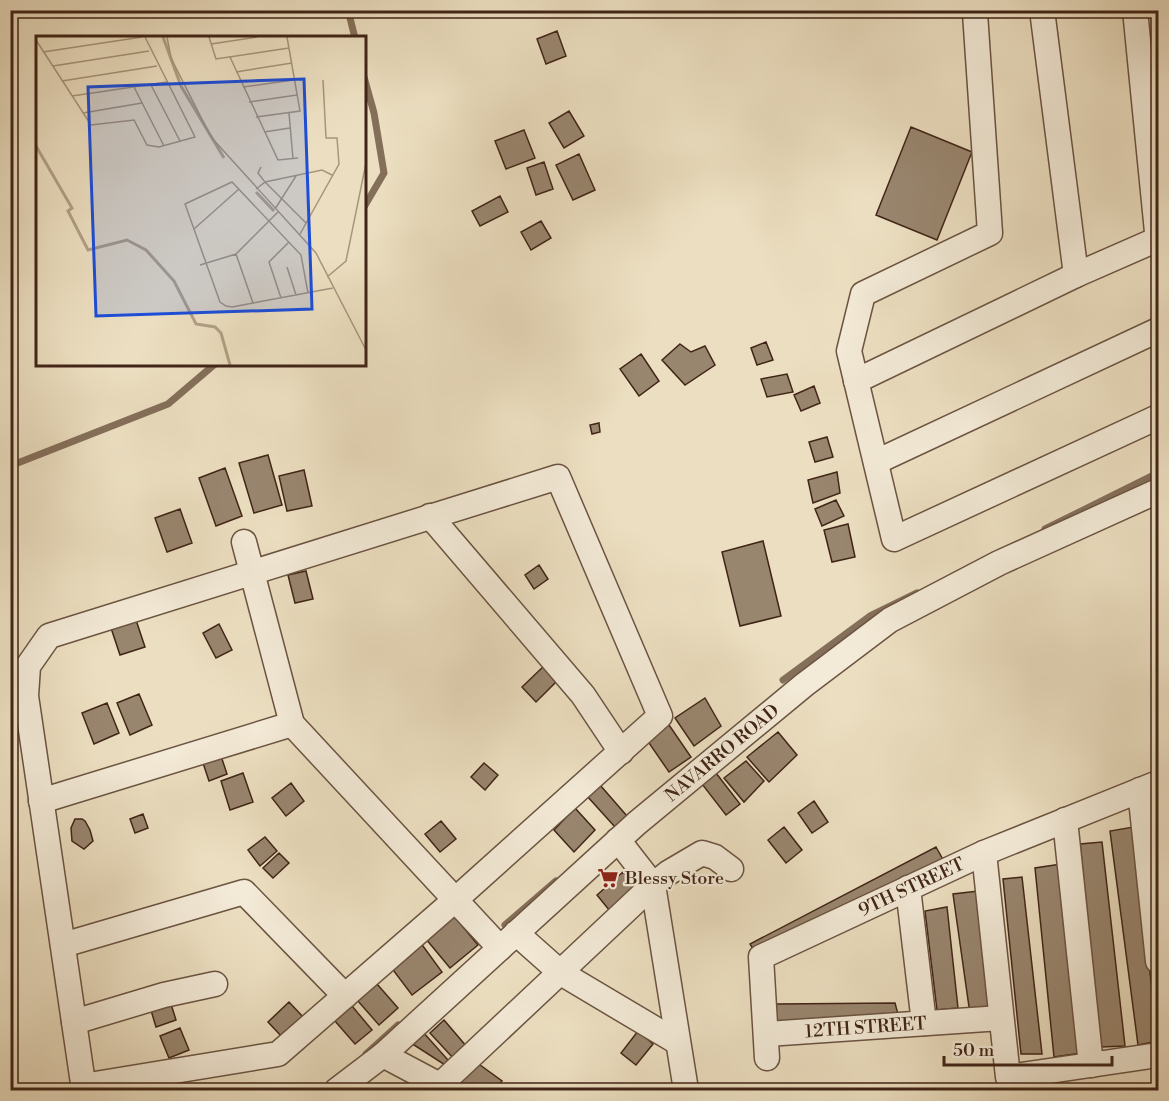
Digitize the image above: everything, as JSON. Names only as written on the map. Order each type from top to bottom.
[{"type":"street","points":[[978,10],[975,13],[990,233],[863,294],[849,351],[894,538],[1158,417]]},
{"type":"street","points":[[1042,10],[1076,275]]},
{"type":"street","points":[[856,381],[1076,275],[1158,240],[1135,10]]},
{"type":"street","points":[[876,462],[1158,330]]},
{"type":"street","points":[[558,477],[660,716],[455,900],[278,1054],[84,1088],[26,696],[28,666],[49,636],[429,516],[558,477]]},
{"type":"street","name":"NAVARRO ROAD","points":[[337,1090],[383,1055],[618,840],[804,685],[890,620],[999,563],[1158,491]]},
{"type":"street","points":[[429,516],[584,695],[621,752]]},
{"type":"street","points":[[243,542],[292,724],[455,900],[508,941],[677,1042]]},
{"type":"street","points":[[41,801],[292,724]]},
{"type":"street","points":[[1149,787],[1158,961]]},
{"type":"street","name":"9TH STREET","points":[[767,1059],[761,957],[984,853],[1149,787]]},
{"type":"street","points":[[1065,820],[1091,1065]]},
{"type":"street","points":[[618,840],[653,885],[686,1090]]},
{"type":"street","points":[[383,1055],[444,1088],[653,885],[702,853],[715,857],[730,870]]},
{"type":"street","points":[[984,853],[1008,1077],[1158,1055]]},
{"type":"street","points":[[908,888],[924,1023]]},
{"type":"street","points":[[63,945],[244,892],[345,996]]},
{"type":"street","points":[[74,1022],[164,995],[215,984]]},
{"type":"street","name":"12TH STREET","points":[[767,1034],[1001,1018]]},
{"type":"building","points":[[557,31],[566,56],[546,64],[537,39]]},
{"type":"building","points":[[569,111],[584,136],[564,148],[549,123]]},
{"type":"building","points":[[911,127],[972,152],[937,240],[876,215]]},
{"type":"building","points":[[524,130],[535,158],[506,169],[495,141]]},
{"type":"building","points":[[579,154],[595,190],[573,200],[556,165]]},
{"type":"building","points":[[544,162],[553,189],[536,195],[527,168]]},
{"type":"building","points":[[500,196],[508,212],[480,226],[472,211]]},
{"type":"building","points":[[541,221],[551,238],[531,250],[521,232]]},
{"type":"building","points":[[766,342],[773,360],[757,365],[751,348]]},
{"type":"building","points":[[680,344],[691,352],[705,346],[715,365],[685,385],[662,360]]},
{"type":"building","points":[[641,354],[659,381],[639,396],[620,369]]},
{"type":"building","points":[[787,374],[793,392],[767,397],[761,379]]},
{"type":"building","points":[[814,386],[820,403],[801,411],[794,395]]},
{"type":"building","points":[[599,423],[600,432],[592,434],[590,425]]},
{"type":"building","points":[[827,437],[833,457],[815,462],[809,442]]},
{"type":"building","points":[[268,455],[282,505],[254,513],[239,463]]},
{"type":"building","points":[[225,468],[242,516],[216,526],[199,478]]},
{"type":"building","points":[[304,470],[312,506],[287,511],[279,476]]},
{"type":"building","points":[[837,472],[840,493],[813,503],[808,480]]},
{"type":"building","points":[[836,500],[844,516],[822,526],[815,509]]},
{"type":"building","points":[[180,509],[192,543],[167,552],[155,518]]},
{"type":"building","points":[[848,524],[855,557],[832,562],[824,530]]},
{"type":"building","points":[[763,541],[781,616],[740,626],[722,552]]},
{"type":"building","points":[[539,565],[548,579],[534,589],[525,575]]},
{"type":"building","points":[[306,571],[313,599],[295,603],[288,575]]},
{"type":"building","points":[[135,617],[145,647],[120,655],[110,625]]},
{"type":"building","points":[[219,624],[232,650],[216,658],[203,633]]},
{"type":"building","points":[[545,665],[559,679],[536,702],[522,687]]},
{"type":"building","points":[[139,694],[152,725],[130,735],[117,703]]},
{"type":"building","points":[[705,698],[721,726],[694,746],[675,718]]},
{"type":"building","points":[[107,703],[119,733],[94,744],[82,713]]},
{"type":"building","points":[[669,725],[691,757],[669,772],[647,740]]},
{"type":"building","points":[[778,732],[797,755],[769,782],[747,757]]},
{"type":"building","points":[[220,753],[227,774],[209,781],[202,760]]},
{"type":"building","points":[[746,761],[764,781],[744,802],[724,778]]},
{"type":"building","points":[[484,763],[498,775],[485,790],[471,777]]},
{"type":"building","points":[[243,773],[253,802],[230,810],[221,781]]},
{"type":"building","points":[[716,773],[740,804],[726,815],[702,784]]},
{"type":"building","points":[[291,783],[304,801],[286,816],[272,798]]},
{"type":"building","points":[[600,785],[627,816],[615,827],[587,796]]},
{"type":"building","points":[[814,801],[828,822],[812,833],[798,813]]},
{"type":"building","points":[[575,808],[595,830],[574,852],[554,830]]},
{"type":"building","points":[[143,814],[148,828],[135,833],[130,819]]},
{"type":"building","points":[[75,819],[85,821],[90,830],[93,841],[84,849],[72,841],[71,828]]},
{"type":"building","points":[[441,821],[456,839],[440,852],[425,834]]},
{"type":"building","points":[[784,827],[802,850],[786,863],[768,840]]},
{"type":"building","points":[[1133,827],[1158,1041],[1138,1045],[1110,831]]},
{"type":"building","points":[[265,837],[277,851],[260,866],[248,850]]},
{"type":"building","points":[[1102,842],[1125,1046],[1101,1047],[1080,844]]},
{"type":"building","points":[[936,847],[946,865],[757,955],[750,944]]},
{"type":"building","points":[[279,853],[289,863],[273,878],[263,868]]},
{"type":"building","points":[[1061,864],[1082,1053],[1054,1057],[1035,868]]},
{"type":"building","points":[[623,872],[641,892],[614,916],[597,895]]},
{"type":"building","points":[[1022,877],[1042,1054],[1021,1054],[1003,879]]},
{"type":"building","points":[[978,891],[991,1013],[970,1014],[953,894]]},
{"type":"building","points":[[947,907],[958,1008],[937,1010],[925,911]]},
{"type":"building","points":[[454,916],[478,945],[450,968],[426,939]]},
{"type":"building","points":[[420,942],[442,972],[412,995],[390,966]]},
{"type":"building","points":[[377,984],[398,1008],[379,1025],[358,1001]]},
{"type":"building","points":[[170,1001],[176,1020],[156,1027],[150,1007]]},
{"type":"building","points":[[289,1002],[305,1019],[284,1039],[268,1022]]},
{"type":"building","points":[[895,1003],[900,1022],[775,1025],[776,1004]]},
{"type":"building","points":[[352,1006],[372,1030],[355,1044],[335,1021]]},
{"type":"building","points":[[444,1020],[467,1047],[454,1059],[430,1033]]},
{"type":"building","points":[[180,1028],[189,1050],[169,1058],[160,1036]]},
{"type":"building","points":[[422,1031],[448,1060],[445,1065],[411,1043]]},
{"type":"building","points":[[638,1031],[653,1044],[636,1065],[621,1053]]},
{"type":"building","points":[[476,1062],[502,1081],[496,1090],[469,1090],[460,1084]]},
{"type":"building","points":[[764,1087],[764,1090],[733,1090]]},
{"type":"building","points":[[847,1088],[848,1090],[811,1090],[811,1089]]},
{"type":"waterway","points":[[348,10],[354,36]]},
{"type":"waterway","points":[[366,84],[374,113],[384,173],[366,204]]},
{"type":"waterway","points":[[10,466],[168,404],[213,366]]},
{"type":"waterway","points":[[1045,529],[1158,473]]},
{"type":"waterway","points":[[783,680],[870,616],[917,593]]},
{"type":"waterway","points":[[505,925],[556,881]]},
{"type":"waterway","points":[[366,1054],[398,1025]]},
{"type":"place","name":"Blessy Store","points":[[608,878]]}]
